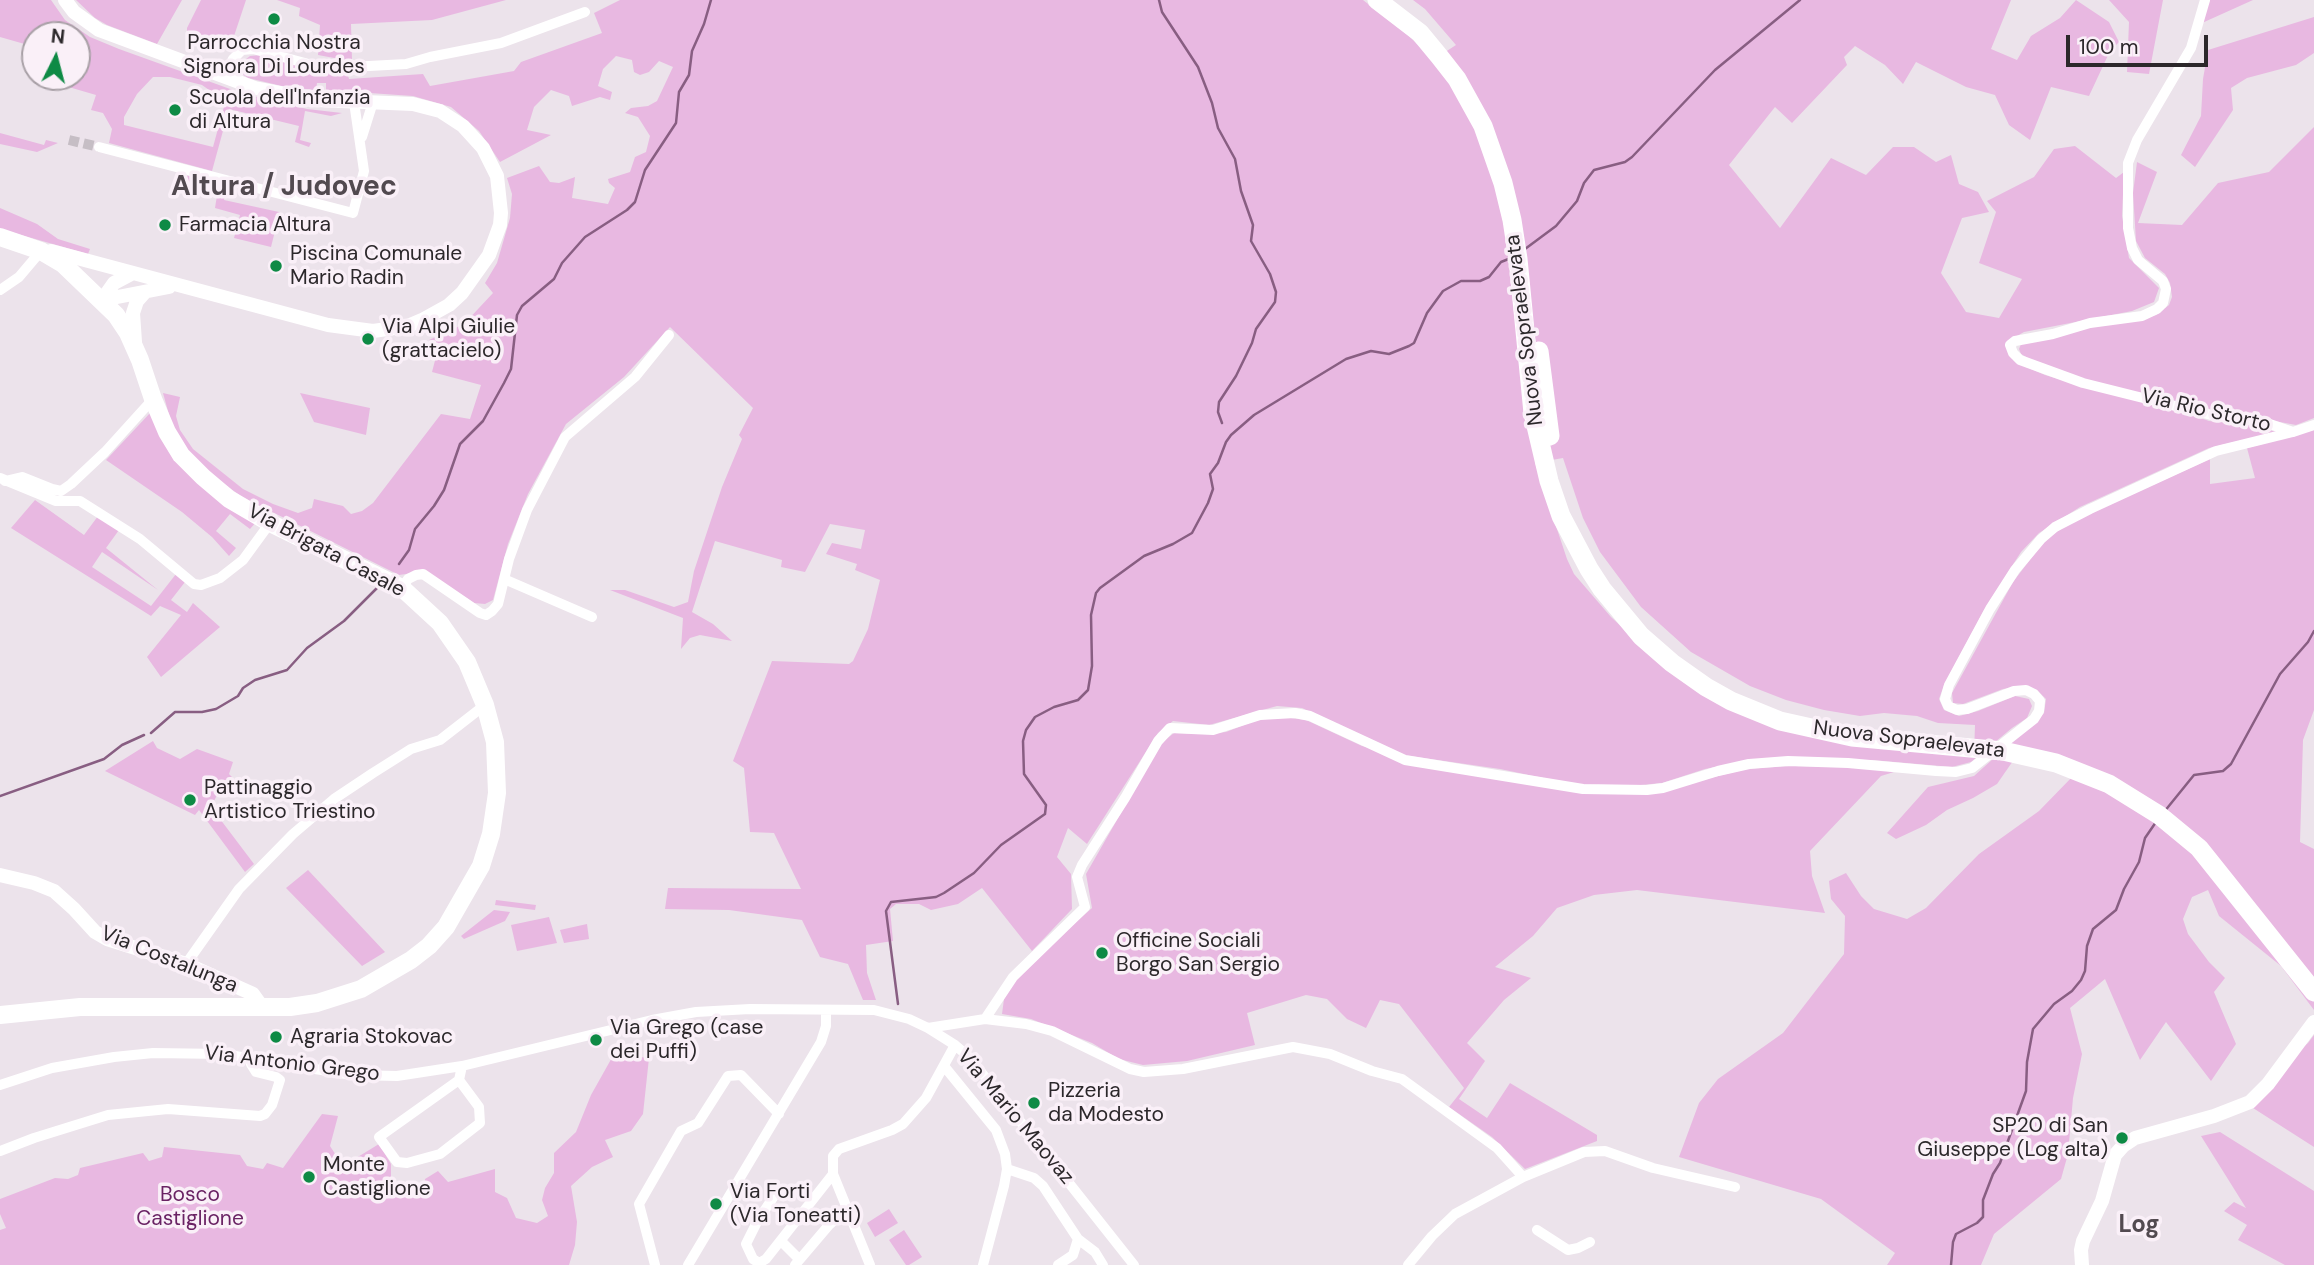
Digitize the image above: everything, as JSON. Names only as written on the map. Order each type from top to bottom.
[{"type":"highway","name":"Nuova Sopraelevata","points":[[1377,0],[1444,53]]},
{"type":"highway","name":"Nuova Sopraelevata","points":[[1398,0],[1427,24],[1473,104],[1495,156],[1518,260],[1530,392],[1550,460],[1579,527],[1612,583],[1640,616],[1669,645],[1714,678],[1759,701],[1808,717],[1871,728],[1974,741],[2028,742],[2115,774],[2166,805],[2206,838],[2258,898],[2314,973]]},
{"type":"highway","name":"Nuova Sopraelevata","points":[[1974,741],[2075,769],[2123,792],[2159,815],[2199,848],[2314,992]]},
{"type":"main road","name":"Via Brigata Casale","points":[[0,236],[35,248],[63,264],[116,315],[128,333],[140,360],[167,432],[181,455],[203,477],[229,499],[270,523],[402,588],[440,623],[467,662],[485,705],[495,742],[497,793],[491,834],[481,866],[446,927],[429,946],[411,960],[361,989],[317,1003],[263,1008],[80,1007],[0,1015]]},
{"type":"street","points":[[0,290],[19,277],[35,248],[341,328],[373,331],[408,326],[449,305],[462,293],[489,256],[500,225],[500,186],[491,162],[472,135],[453,118],[440,111],[413,104],[317,100],[276,94],[99,30],[74,12],[65,0]]},
{"type":"street","name":"Via Rio Storto","points":[[2205,0],[2191,48],[2137,140],[2128,163],[2127,228],[2138,260],[2162,281],[2166,289],[2163,303],[2142,316],[2090,323],[2015,341],[2010,345],[2013,353],[2020,359],[2083,383],[2211,415],[2261,421],[2293,432]]},
{"type":"street","points":[[224,77],[233,59],[242,50],[253,50],[332,68],[406,64],[501,43],[585,12]]},
{"type":"street","points":[[99,147],[353,213],[364,171],[354,102]]},
{"type":"street","points":[[361,140],[373,102]]},
{"type":"street","points":[[102,300],[114,283],[131,274]]},
{"type":"street","points":[[102,300],[167,287],[181,288]]},
{"type":"street","points":[[140,360],[134,339],[133,313],[137,301],[145,292]]},
{"type":"street","points":[[402,588],[408,579],[423,574],[470,607],[486,615],[492,611],[498,604],[527,510],[565,437],[635,376],[669,335]]},
{"type":"street","points":[[3,480],[22,477],[61,491],[105,452],[153,399]]},
{"type":"street","points":[[2293,432],[2314,425]]},
{"type":"street","name":"Via Rio Storto","points":[[985,1019],[1013,977],[1085,907],[1077,877],[1082,865],[1158,741],[1170,728],[1213,730],[1260,715],[1295,713],[1310,716],[1405,760],[1583,789],[1663,788],[1749,764],[1788,761],[1956,772],[1972,768],[2034,719],[2039,711],[2040,701],[2026,690],[2014,691],[1967,709],[1957,710],[1948,706],[1945,699],[1949,685],[1990,609],[2015,570],[2041,538],[2055,527],[2216,452],[2293,432]]},
{"type":"street","points":[[3,480],[56,501],[80,501],[140,539],[194,584],[210,584],[243,560],[270,523]]},
{"type":"street","points":[[504,579],[593,617]]},
{"type":"street","points":[[186,964],[239,889],[293,834],[334,799],[411,749],[440,740],[485,705]]},
{"type":"street","name":"Via Costalunga","points":[[0,875],[54,891],[95,932],[107,939],[186,964],[253,994],[263,1008]]},
{"type":"street","name":"Via Antonio Grego","points":[[0,1085],[52,1068],[114,1057],[191,1052],[251,1057],[374,1077],[397,1076],[462,1066],[674,1015],[716,1010],[826,1010]]},
{"type":"street","points":[[691,1261],[821,1042],[826,1026],[826,1010]]},
{"type":"street","name":"Via Mario Maovaz","points":[[826,1010],[874,1010],[909,1019],[955,1045],[970,1058],[1134,1265]]},
{"type":"street","points":[[928,1028],[985,1019],[1026,1024],[1052,1031],[1129,1069],[1144,1072],[1183,1069],[1293,1047],[1330,1054],[1402,1079],[1491,1143],[1509,1159],[1523,1177]]},
{"type":"street","points":[[2082,1265],[2083,1241],[2102,1201],[2115,1155],[2123,1146],[2135,1138],[2214,1116],[2250,1102],[2268,1084],[2314,1022]]},
{"type":"street","points":[[870,1265],[833,1174],[833,1156],[839,1149],[903,1124],[915,1113],[955,1045]]},
{"type":"street","points":[[0,1151],[108,1115],[188,1110],[260,1116],[269,1111],[280,1080],[256,1072],[251,1064],[251,1057]]},
{"type":"street","points":[[459,1080],[479,1107],[480,1123],[440,1154],[407,1163],[397,1162],[379,1136],[459,1080],[462,1066]]},
{"type":"street","points":[[944,1066],[996,1130],[1007,1169],[983,1265]]},
{"type":"street","points":[[655,1265],[639,1204],[681,1131],[698,1123],[728,1076],[741,1075],[779,1114]]},
{"type":"street","points":[[1408,1265],[1455,1214],[1523,1177],[1592,1151],[1605,1152],[1653,1168],[1735,1186]]},
{"type":"street","points":[[1007,1169],[1034,1178],[1043,1186],[1078,1239],[1095,1252],[1103,1265]]},
{"type":"street","points":[[778,1190],[746,1244],[753,1259],[759,1264],[781,1241],[833,1174]]},
{"type":"street","points":[[781,1241],[797,1262],[829,1225],[848,1208]]},
{"type":"street","points":[[1537,1230],[1568,1250],[1590,1242]]},
{"type":"street","points":[[1058,1265],[1073,1255],[1078,1239]]},
{"type":"green space","points":[[0,0],[51,0],[66,21],[21,21],[21,43],[0,37]]},
{"type":"green space","points":[[76,0],[182,0],[157,44],[107,25]]},
{"type":"green space","points":[[201,0],[246,0],[234,36],[228,45],[218,46],[187,35],[187,28]]},
{"type":"green space","points":[[277,0],[506,0],[432,20],[351,24],[352,60],[345,60],[318,55],[320,25],[299,16],[300,8]]},
{"type":"green space","points":[[620,0],[1363,0],[1409,36],[1433,60],[1456,45],[1425,9],[1413,0],[2011,0],[1991,49],[2017,60],[2031,36],[2060,18],[2076,0],[2109,22],[2119,42],[2110,51],[2089,96],[2051,87],[2030,140],[2009,125],[1995,95],[1966,87],[1916,62],[1903,84],[1885,65],[1855,46],[1844,57],[1847,65],[1792,123],[1775,107],[1729,165],[1780,228],[1831,158],[1866,175],[1893,147],[1914,147],[1936,162],[1951,155],[1959,184],[1978,192],[1989,212],[1962,218],[1941,273],[1966,312],[1999,318],[2022,279],[1979,263],[1996,212],[1987,201],[2034,177],[2054,149],[2075,146],[2116,178],[2124,172],[2122,216],[2129,258],[2159,288],[2154,302],[2132,311],[2024,332],[2008,341],[2017,363],[2045,375],[2175,409],[2209,421],[2249,425],[2277,432],[2209,448],[2080,507],[2039,533],[2021,552],[1984,610],[1939,699],[1944,710],[1959,716],[2015,696],[2029,699],[2032,706],[2027,718],[1971,762],[1952,767],[1872,760],[1751,760],[1705,769],[1662,783],[1630,786],[1572,784],[1500,769],[1403,755],[1302,708],[1277,706],[1209,725],[1173,721],[1158,733],[1087,844],[1068,828],[1057,857],[1071,874],[1072,909],[1032,951],[982,888],[958,904],[931,910],[919,904],[896,904],[890,909],[893,941],[866,945],[867,973],[876,1000],[863,1000],[848,964],[820,957],[802,920],[729,910],[665,909],[668,888],[801,889],[774,833],[750,832],[744,768],[733,761],[772,661],[849,664],[853,661],[868,629],[880,580],[855,570],[857,564],[826,554],[832,543],[861,549],[865,530],[830,524],[805,572],[781,567],[782,560],[715,541],[692,612],[713,624],[732,641],[700,635],[690,638],[681,649],[683,618],[610,590],[625,590],[674,607],[688,602],[694,571],[722,487],[742,439],[739,435],[753,408],[670,327],[624,377],[566,424],[528,494],[508,544],[493,600],[485,604],[474,603],[426,571],[399,575],[242,497],[212,475],[185,447],[171,422],[163,393],[180,397],[176,416],[180,430],[193,449],[243,489],[298,513],[312,508],[314,499],[343,506],[351,514],[362,511],[373,503],[441,414],[470,419],[481,385],[432,372],[438,349],[429,340],[464,324],[493,293],[485,283],[497,263],[510,218],[512,194],[507,178],[539,166],[550,182],[559,183],[575,177],[572,198],[608,204],[615,188],[608,179],[630,172],[635,157],[646,152],[650,136],[638,117],[625,113],[631,108],[648,106],[657,101],[673,67],[659,61],[649,72],[640,75],[634,72],[632,60],[616,56],[603,69],[598,86],[612,92],[610,100],[600,97],[572,106],[569,96],[551,90],[534,107],[527,130],[551,135],[500,162],[479,131],[451,107],[413,96],[326,90],[326,83],[317,83],[316,90],[286,87],[248,78],[241,73],[240,64],[250,56],[261,55],[314,71],[347,72],[349,79],[423,74],[430,86],[514,71],[521,62],[602,33],[594,13]],"holes":[[[1563,458],[1583,518],[1600,552],[1641,607],[1691,652],[1750,686],[1786,700],[1824,710],[1860,716],[1884,713],[1917,716],[1938,723],[1975,725],[1974,754],[1737,713],[1637,641],[1611,617],[1574,574],[1535,463]]]},
{"type":"green space","points":[[2109,0],[2163,0],[2149,74],[2127,72],[2129,22]]},
{"type":"green space","points":[[2210,0],[2253,0],[2202,23]]},
{"type":"green space","points":[[2314,17],[2314,53],[2296,65],[2247,78],[2231,88],[2233,110],[2195,167],[2181,155],[2201,116],[2208,50]]},
{"type":"green space","points":[[91,37],[244,94],[307,109],[342,113],[331,116],[305,111],[300,140],[311,143],[309,147],[295,142],[299,126],[229,109],[212,171],[109,143],[112,129],[103,113],[91,110],[96,95],[82,91],[91,91]],"holes":[[[153,77],[170,77],[202,85],[225,103],[213,147],[124,125],[124,117],[137,94]]]},
{"type":"green space","points":[[2314,127],[2314,418],[2296,425],[2210,409],[2089,381],[2021,354],[2021,344],[2156,315],[2169,305],[2172,297],[2170,283],[2165,274],[2145,258],[2136,241],[2133,193],[2137,162],[2157,172],[2138,223],[2182,225],[2218,183],[2269,172]]},
{"type":"green space","points":[[0,133],[44,145],[46,140],[58,143],[37,152],[0,144]]},
{"type":"green space","points":[[184,175],[227,185],[224,200],[279,212],[284,216],[284,224],[277,223],[271,247],[234,238],[240,215],[215,208],[218,189],[179,179]]},
{"type":"green space","points":[[0,208],[37,224],[58,239],[90,249],[88,254],[0,229]]},
{"type":"green space","points":[[300,393],[370,408],[366,435],[314,422]]},
{"type":"green space","points":[[151,412],[257,521],[250,529],[230,514],[216,531],[236,548],[229,556],[212,537],[182,512],[106,460]]},
{"type":"green space","points":[[2314,430],[2314,710],[2303,740],[2300,842],[2314,849],[2314,1010],[2281,966],[2219,916],[2208,890],[2192,897],[2183,919],[2188,934],[2225,978],[2214,992],[2236,1044],[2211,1081],[2166,1022],[2140,1060],[2105,979],[2070,1008],[2082,1054],[2073,1098],[2068,1154],[2061,1179],[1994,1234],[1981,1265],[1887,1265],[1895,1253],[1821,1199],[1679,1157],[1699,1103],[1718,1079],[1783,1033],[1844,954],[1845,916],[1831,899],[1829,881],[1846,873],[1861,896],[1874,909],[1907,919],[1926,908],[1979,854],[2039,811],[2073,776],[2015,758],[1997,784],[1896,839],[1887,833],[1928,787],[1974,776],[2044,713],[2046,699],[2037,690],[2024,686],[2003,689],[1963,704],[1953,703],[1952,693],[2013,582],[2045,540],[2071,522],[2210,459],[2210,484],[2255,478],[2247,448]]},
{"type":"green space","points":[[35,500],[84,535],[98,516],[119,530],[106,548],[158,590],[102,552],[92,567],[151,606],[176,574],[185,582],[171,600],[187,612],[193,603],[220,627],[161,677],[147,657],[181,615],[160,606],[151,616],[11,528]]},
{"type":"green space","points":[[1283,717],[1306,720],[1362,746],[1587,794],[1714,777],[1746,769],[1789,766],[1858,767],[1894,772],[1881,776],[1810,851],[1812,876],[1825,913],[1637,890],[1594,895],[1557,908],[1533,936],[1495,967],[1531,978],[1504,1000],[1467,1043],[1485,1061],[1459,1099],[1487,1118],[1510,1083],[1597,1135],[1597,1141],[1525,1169],[1492,1137],[1449,1107],[1464,1088],[1399,1004],[1380,1000],[1366,1028],[1347,1019],[1327,999],[1306,995],[1247,1013],[1255,1045],[1187,1061],[1143,1065],[1119,1059],[1092,1043],[1031,1019],[1002,1014],[1004,999],[1023,969],[1092,908],[1086,874],[1161,743],[1174,733],[1226,732],[1257,720]]},
{"type":"green space","name":"Pattinaggio Artistico Triestino","points":[[153,741],[157,748],[180,759],[197,749],[233,762],[229,774],[240,785],[229,793],[222,785],[211,807],[254,864],[245,872],[199,810],[195,815],[105,771]]},
{"type":"green space","points":[[308,870],[385,952],[362,966],[286,888]]},
{"type":"green space","points":[[496,900],[536,905],[535,910],[495,905]]},
{"type":"green space","points":[[494,910],[510,912],[505,921],[464,939],[461,936]]},
{"type":"green space","points":[[549,917],[557,943],[517,951],[511,925]]},
{"type":"green space","points":[[587,924],[589,939],[564,943],[560,930]]},
{"type":"green space","points":[[2314,1035],[2314,1147],[2253,1108],[2273,1073]]},
{"type":"green space","name":"Bosco Castiglione","points":[[614,1054],[649,1058],[643,1114],[631,1131],[605,1140],[613,1157],[592,1167],[571,1186],[577,1222],[575,1245],[569,1265],[0,1265],[0,1230],[6,1228],[0,1214],[0,1199],[55,1178],[68,1179],[78,1175],[80,1168],[143,1153],[149,1161],[162,1157],[164,1147],[240,1155],[247,1166],[263,1169],[267,1163],[283,1168],[322,1114],[338,1116],[330,1146],[343,1166],[379,1144],[391,1164],[391,1186],[423,1192],[425,1179],[438,1171],[448,1182],[495,1169],[495,1192],[507,1198],[516,1218],[537,1223],[548,1216],[542,1200],[545,1188],[554,1173],[554,1153],[576,1132],[591,1095]]},
{"type":"green space","points":[[2220,1132],[2314,1191],[2314,1265],[2285,1265],[2238,1240],[2247,1225],[2224,1211],[2234,1202],[2246,1208],[2201,1136]]},
{"type":"green space","points":[[889,1209],[898,1223],[875,1237],[867,1223]]},
{"type":"green space","points":[[904,1230],[922,1257],[909,1265],[906,1265],[889,1240]]},
{"type":"waterway","points":[[399,564],[409,550],[415,529],[444,490],[460,444],[483,421],[511,369],[517,315],[522,306],[554,279],[562,263],[585,237],[635,202],[645,170],[676,123],[679,92],[689,75],[692,51],[711,0]]},
{"type":"waterway","points":[[1159,0],[1162,12],[1198,67],[1218,128],[1235,159],[1241,191],[1253,225],[1251,241],[1270,274],[1276,292],[1275,302],[1256,329],[1236,376],[1219,402],[1218,412],[1222,423]]},
{"type":"waterway","points":[[1525,249],[1556,226],[1577,201],[1584,183],[1594,170],[1625,162],[1632,157],[1715,70],[1800,0]]},
{"type":"waterway","points":[[898,1004],[886,911],[891,902],[936,897],[944,893],[974,873],[1001,845],[1045,814],[1046,805],[1024,774],[1023,741],[1026,730],[1035,717],[1054,707],[1078,700],[1088,690],[1092,666],[1091,615],[1096,593],[1100,588],[1144,556],[1192,533],[1208,503],[1213,489],[1210,474],[1218,463],[1226,442],[1254,415],[1346,359],[1371,351],[1389,354],[1414,343],[1427,313],[1443,291],[1461,281],[1480,281],[1489,277],[1501,262],[1511,258]]},
{"type":"waterway","points":[[151,733],[175,712],[216,709],[238,696],[243,688],[255,680],[287,670],[307,648],[344,621],[380,585]]},
{"type":"waterway","points":[[2164,812],[2194,775],[2223,771],[2231,764],[2280,674],[2308,642],[2314,631]]},
{"type":"waterway","points":[[0,796],[104,759],[122,745],[144,735]]},
{"type":"waterway","points":[[1951,1265],[1956,1234],[1983,1217],[1983,1200],[2000,1163],[2026,1091],[2027,1062],[2033,1029],[2054,1004],[2072,991],[2081,980],[2093,929],[2116,910],[2139,862],[2145,838],[2156,822]]},
{"type":"tunnel","points":[[69,140],[99,147]]},
{"type":"place","name":"Parrocchia Nostra Signora Di Lourdes","points":[[274,19]]},
{"type":"place","name":"Scuola dell'Infanzia di Altura","points":[[175,110]]},
{"type":"place","name":"Farmacia Altura","points":[[165,225]]},
{"type":"place","name":"Piscina Comunale Mario Radin","points":[[276,266]]},
{"type":"place","name":"Via Alpi Giulie (grattacielo)","points":[[368,339]]},
{"type":"place","name":"Pattinaggio Artistico Triestino","points":[[190,800]]},
{"type":"place","name":"Officine Sociali Borgo San Sergio","points":[[1102,953]]},
{"type":"place","name":"Agraria Stokovac","points":[[276,1037]]},
{"type":"place","name":"Via Grego (case dei Puffi)","points":[[596,1040]]},
{"type":"place","name":"Pizzeria da Modesto","points":[[1034,1103]]},
{"type":"place","name":"SP20 di San Giuseppe (Log alta)","points":[[2122,1138]]},
{"type":"place","name":"Monte Castiglione","points":[[309,1177]]},
{"type":"place","name":"Via Forti (Via Toneatti)","points":[[716,1204]]},
{"type":"district","name":"Altura / Judovec","points":[[284,188]]},
{"type":"district","name":"Log","points":[[2139,1226]]}]
